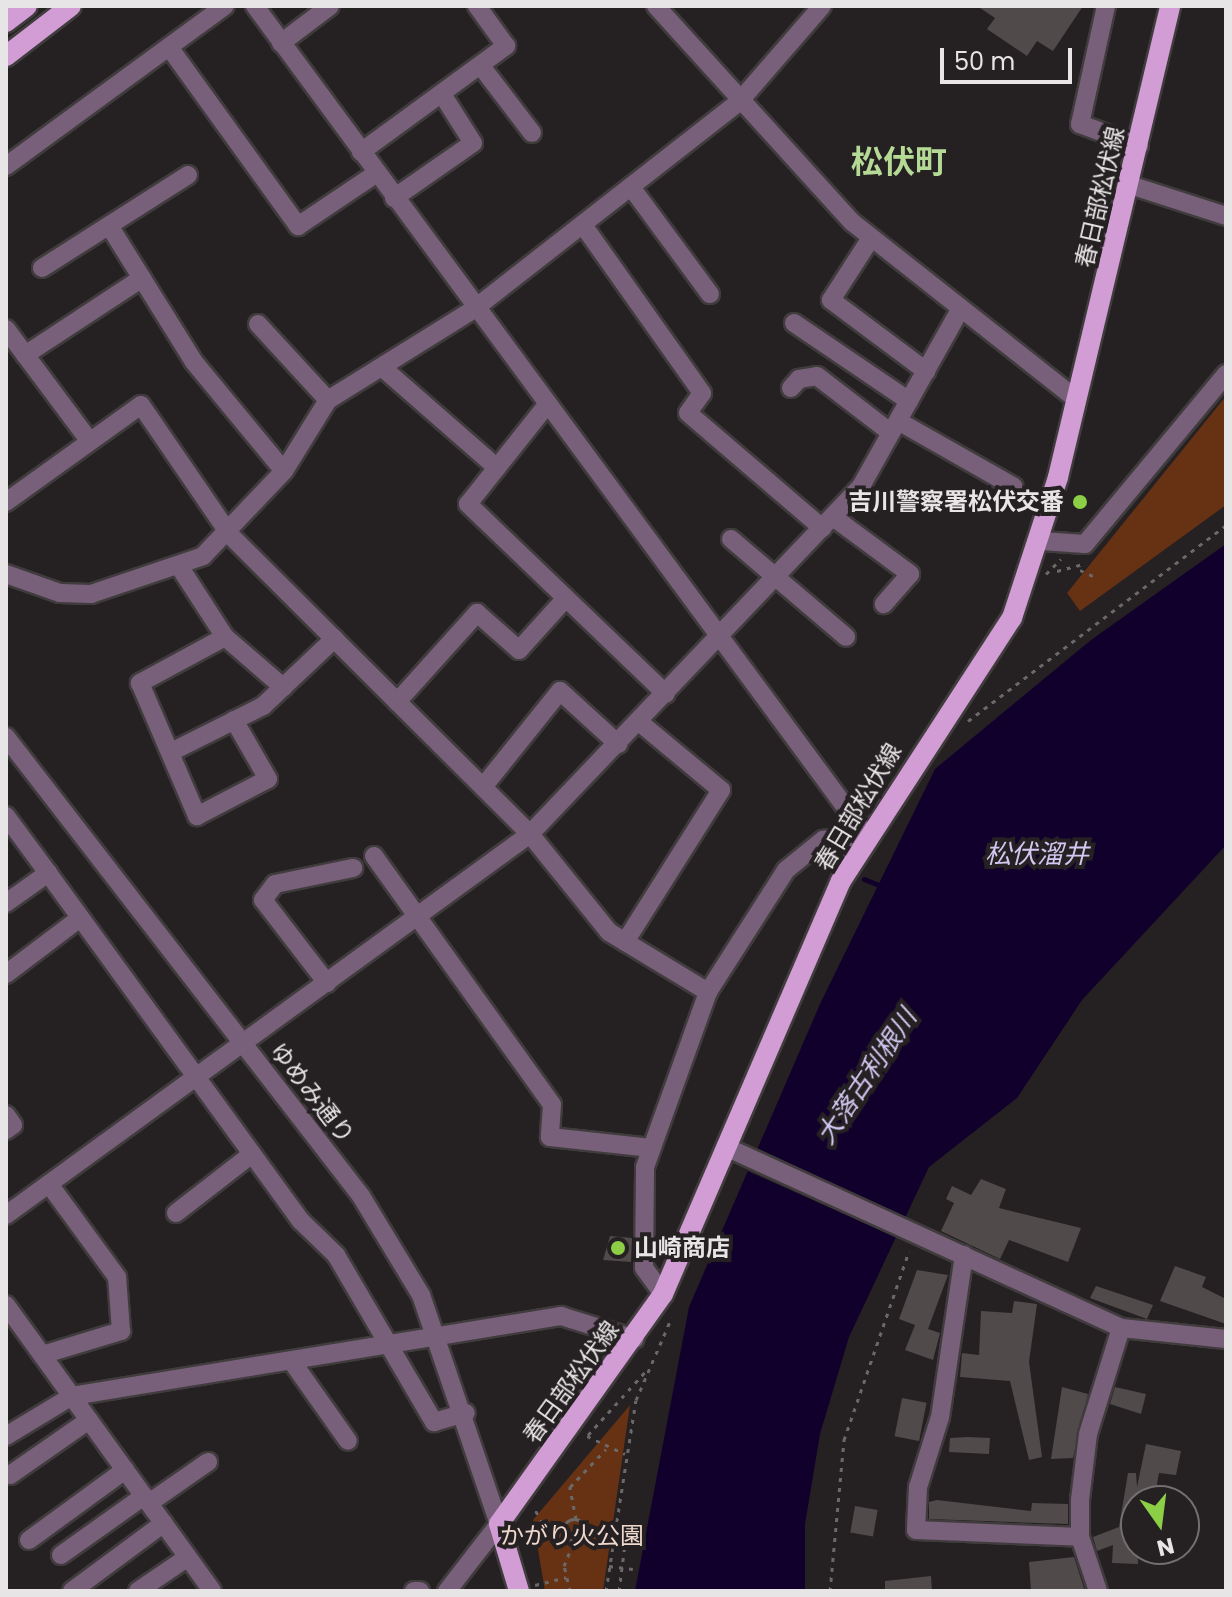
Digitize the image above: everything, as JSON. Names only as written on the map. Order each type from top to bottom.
[{"type":"main road","points":[[6,22],[27,6]]},
{"type":"main road","points":[[6,56],[71,6]]},
{"type":"main road","name":"春日部松伏線","points":[[499,1524],[526,1502],[663,1294],[734,1151],[866,835],[987,660],[1041,541],[1130,185],[1170,6]]},
{"type":"main road","points":[[499,1524],[517,1544],[527,1588]]},
{"type":"street","points":[[6,166],[225,6]]},
{"type":"street","points":[[255,6],[474,309],[866,835]]},
{"type":"street","points":[[281,43],[330,6]]},
{"type":"street","points":[[361,152],[506,46],[477,6]]},
{"type":"street","points":[[656,6],[738,103],[871,238],[1077,400]]},
{"type":"street","points":[[6,574],[60,593],[91,594],[179,566],[230,535],[284,471],[328,400],[384,369],[474,309],[738,103],[822,6]]},
{"type":"street","points":[[1106,6],[1080,124],[1139,146]]},
{"type":"street","points":[[169,47],[298,226],[377,173]]},
{"type":"street","points":[[481,66],[532,133]]},
{"type":"street","points":[[394,198],[473,143],[442,94]]},
{"type":"street","points":[[42,268],[188,175]]},
{"type":"street","points":[[1130,185],[1226,216]]},
{"type":"street","points":[[631,187],[710,294]]},
{"type":"street","points":[[583,225],[702,393],[688,413],[828,522],[910,574],[884,604]]},
{"type":"street","points":[[110,227],[194,362],[284,471]]},
{"type":"street","points":[[871,238],[831,300],[926,371]]},
{"type":"street","points":[[25,355],[142,278]]},
{"type":"street","points":[[6,1215],[244,1045],[530,834],[860,488],[960,310]]},
{"type":"street","points":[[794,323],[909,401]]},
{"type":"street","points":[[258,324],[328,400]]},
{"type":"street","points":[[6,329],[88,439]]},
{"type":"street","points":[[384,369],[497,468]]},
{"type":"street","points":[[1041,541],[1066,548],[1085,544],[1226,374]]},
{"type":"street","points":[[791,388],[799,379],[817,376],[894,427],[1014,487]]},
{"type":"street","points":[[6,502],[88,439],[141,405],[230,535],[530,834],[625,942],[708,992]]},
{"type":"street","points":[[546,406],[468,504],[666,694]]},
{"type":"street","points":[[731,539],[846,637]]},
{"type":"street","points":[[179,566],[225,637],[283,687]]},
{"type":"street","points":[[397,702],[477,613],[519,650],[566,598]]},
{"type":"street","points":[[225,637],[140,683],[197,816],[268,779],[234,720]]},
{"type":"street","points":[[171,752],[234,720],[283,687],[334,639]]},
{"type":"street","points":[[483,787],[560,691],[618,744]]},
{"type":"street","points":[[625,942],[721,790],[639,722]]},
{"type":"street","name":"ゆめみ通り","points":[[6,737],[361,1196],[440,1337],[499,1524]]},
{"type":"street","points":[[6,816],[252,1154],[336,1255],[434,1422],[466,1413]]},
{"type":"street","points":[[663,1294],[644,1268],[651,1148],[708,992],[786,870],[823,840],[866,835]]},
{"type":"street","points":[[374,856],[552,1105],[550,1137],[651,1148]]},
{"type":"street","points":[[327,983],[263,900],[275,884],[353,868]]},
{"type":"street","points":[[6,903],[48,873]]},
{"type":"street","points":[[6,974],[80,918]]},
{"type":"street","points":[[6,1115],[13,1125],[6,1130]]},
{"type":"street","points":[[734,1151],[912,1236],[964,1255],[1121,1328],[1226,1339]]},
{"type":"street","points":[[176,1213],[252,1154]]},
{"type":"street","points":[[42,1355],[121,1331],[117,1277],[49,1184]]},
{"type":"street","points":[[964,1255],[940,1417],[918,1487],[916,1530],[1080,1537]]},
{"type":"street","points":[[6,1305],[12,1329],[42,1355],[212,1591]]},
{"type":"street","points":[[6,1436],[72,1396],[390,1348],[561,1316],[635,1339]]},
{"type":"street","points":[[1098,1591],[1080,1537],[1088,1434],[1121,1328]]},
{"type":"street","points":[[293,1363],[348,1441]]},
{"type":"street","points":[[10,1475],[89,1420]]},
{"type":"street","points":[[61,1555],[208,1462]]},
{"type":"street","points":[[29,1540],[125,1470]]},
{"type":"street","points":[[72,1591],[164,1523]]},
{"type":"street","points":[[447,1591],[499,1524]]},
{"type":"street","points":[[138,1591],[188,1557]]},
{"type":"street","points":[[414,1591],[420,1591]]},
{"type":"path","points":[[967,710],[958,721],[977,717],[1035,664],[1226,525]]},
{"type":"path","points":[[1042,578],[1057,571],[1066,548]]},
{"type":"path","points":[[1080,570],[1095,577]]},
{"type":"path","points":[[830,1591],[844,1440],[912,1236]]},
{"type":"path","points":[[578,1448],[648,1370]]},
{"type":"path","points":[[606,1591],[625,1454],[636,1400]]},
{"type":"path","points":[[587,1436],[606,1449],[625,1454]]},
{"type":"path","points":[[585,1532],[576,1519],[570,1487],[606,1449]]},
{"type":"path","points":[[526,1502],[542,1495]]},
{"type":"path","points":[[525,1517],[526,1502]]},
{"type":"path","points":[[526,1502],[548,1527],[563,1528],[576,1519]]},
{"type":"path","points":[[527,1559],[517,1544],[540,1541],[548,1527]]},
{"type":"path","points":[[563,1528],[574,1541]]},
{"type":"path","points":[[570,1591],[566,1577],[574,1541],[585,1532],[638,1538]]},
{"type":"path","points":[[619,1591],[626,1536]]},
{"type":"path","points":[[609,1566],[633,1569]]},
{"type":"path","points":[[527,1588],[531,1572]]},
{"type":"path","points":[[527,1588],[566,1577]]},
{"type":"path","points":[[527,1588],[537,1591]]},
{"type":"green space","points":[[1226,396],[1226,505],[1080,611],[1067,593]]},
{"type":"green space","name":"かがり火公園","points":[[630,1405],[603,1591],[545,1591],[533,1520]]},
{"type":"water","name":"松伏溜井","points":[[1226,544],[1226,845],[1082,1000],[1017,1098],[929,1167],[849,1337],[820,1434],[805,1524],[805,1591],[635,1591],[689,1307],[820,1004],[935,769],[1091,640]]},
{"type":"pier","points":[[755,1147],[908,1220],[900,1239],[745,1170]]},
{"type":"building","points":[[977,6],[1083,6],[1053,51],[1037,41],[1027,56],[987,29],[995,18]]},
{"type":"building","points":[[981,1179],[1006,1189],[999,1208],[1081,1228],[1068,1262],[1009,1240],[1000,1259],[941,1231],[954,1203],[946,1199],[952,1186],[971,1195]]},
{"type":"building","points":[[610,1236],[632,1238],[631,1262],[603,1260]]},
{"type":"building","points":[[1175,1266],[1206,1277],[1202,1287],[1226,1299],[1226,1324],[1160,1301]]},
{"type":"building","points":[[917,1270],[948,1275],[928,1329],[940,1333],[933,1360],[905,1350],[915,1325],[899,1319]]},
{"type":"building","points":[[1096,1286],[1153,1305],[1147,1319],[1090,1298]]},
{"type":"building","points":[[1014,1301],[1037,1304],[1029,1362],[1042,1457],[1029,1460],[1010,1381],[960,1377],[962,1353],[979,1355],[981,1311],[1012,1313]]},
{"type":"building","points":[[1062,1387],[1088,1394],[1073,1458],[1051,1459]]},
{"type":"building","points":[[1115,1387],[1146,1394],[1141,1414],[1110,1404]]},
{"type":"building","points":[[902,1398],[927,1403],[919,1441],[895,1436]]},
{"type":"building","points":[[950,1438],[990,1438],[989,1454],[949,1452]]},
{"type":"building","points":[[1146,1444],[1181,1451],[1176,1475],[1159,1473],[1157,1485],[1137,1485]]},
{"type":"building","points":[[1128,1473],[1136,1473],[1137,1485],[1126,1485]]},
{"type":"building","points":[[937,1500],[1031,1511],[1032,1503],[1068,1504],[1068,1524],[929,1519],[929,1502]]},
{"type":"building","points":[[855,1506],[878,1510],[873,1537],[850,1533]]},
{"type":"building","points":[[1120,1521],[1120,1563],[1112,1563],[1113,1545],[1097,1551],[1093,1537],[1119,1527]]},
{"type":"building","points":[[1074,1557],[1085,1591],[1031,1591],[1029,1562]]},
{"type":"building","points":[[931,1576],[932,1591],[885,1591],[885,1581]]},
{"type":"waterway","points":[[864,879],[879,885]]},
{"type":"place","name":"吉川警察署松伏交番","points":[[1080,502]]},
{"type":"place","name":"山崎商店","points":[[618,1248]]},
{"type":"district","name":"松伏町","points":[[899,162]]},
{"type":"water label","name":"大落古利根川","points":[[867,1077]]}]
